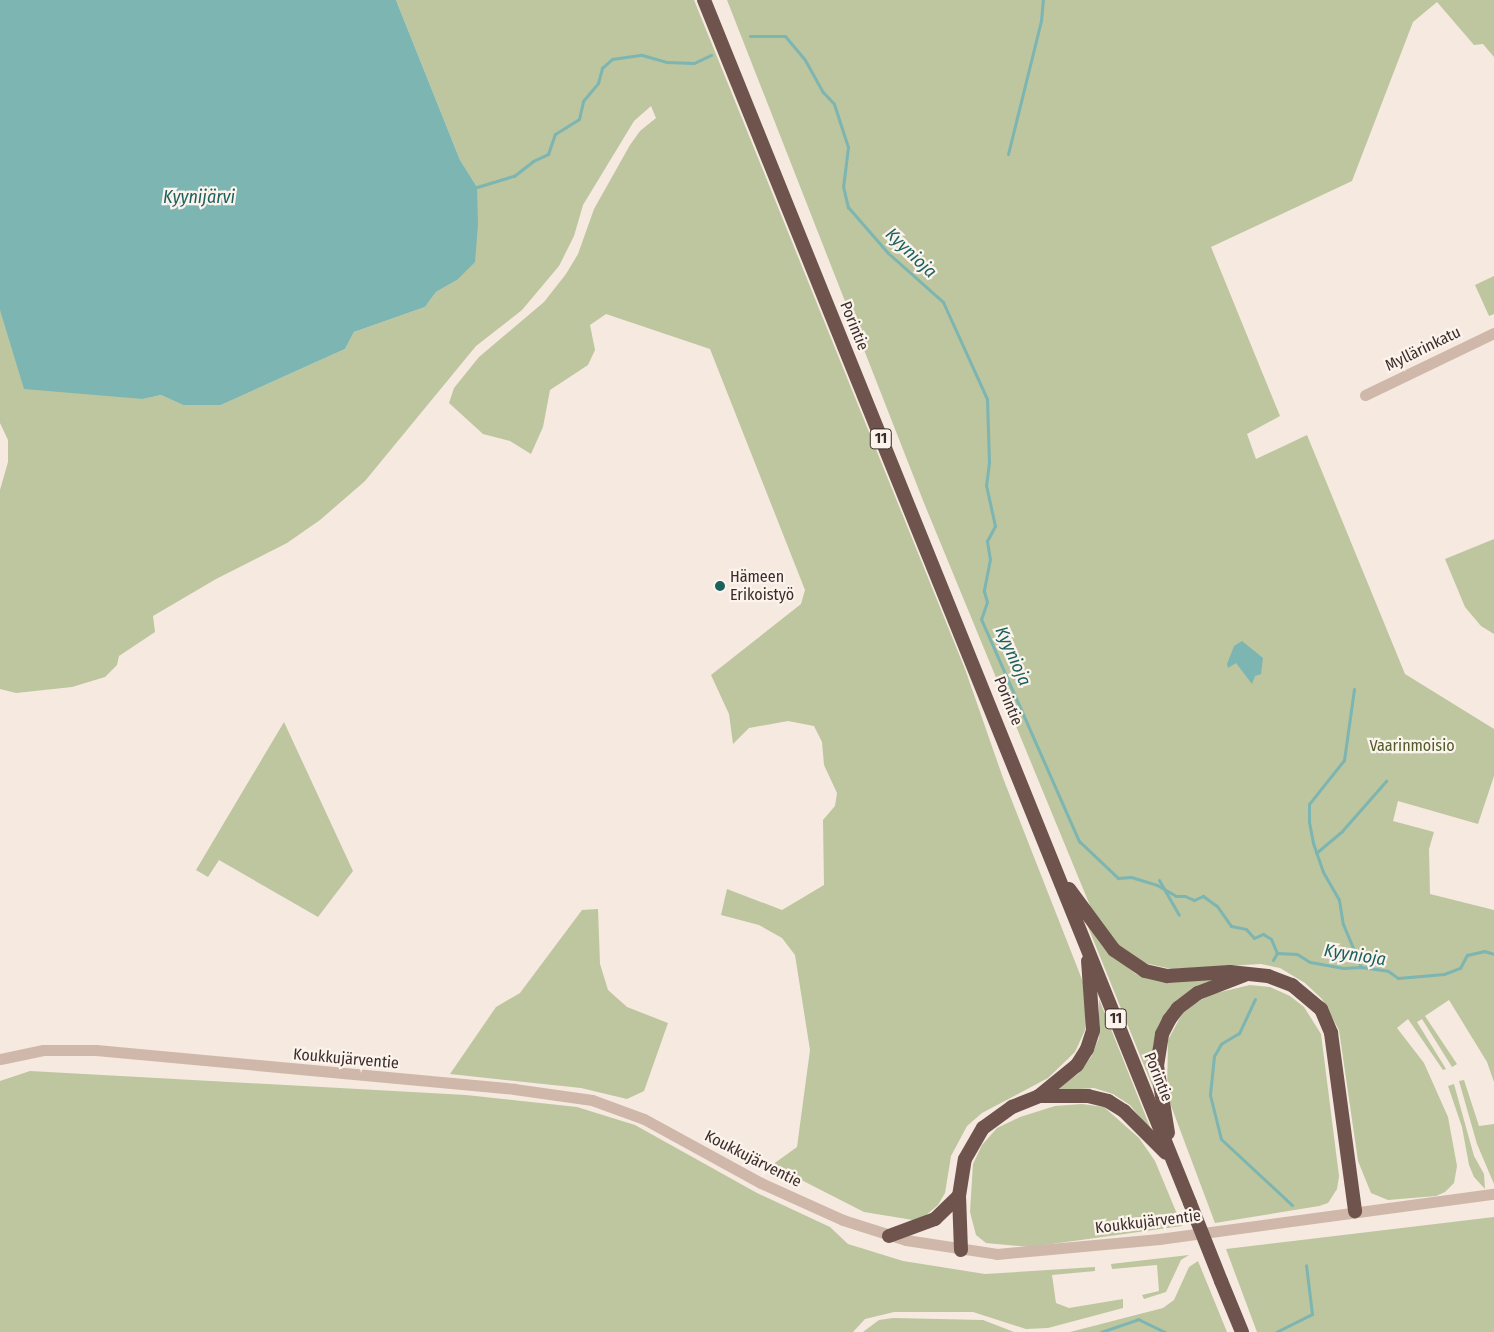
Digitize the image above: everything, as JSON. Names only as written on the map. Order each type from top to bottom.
[{"type":"highway","name":"Porintie","points":[[704,0],[1242,1332]]},
{"type":"highway","points":[[1059,878],[1114,950],[1134,965],[1167,976],[1230,972],[1245,976],[1268,976],[1292,985],[1317,1005],[1327,1022],[1336,1064],[1355,1211]]},
{"type":"highway","points":[[961,1250],[959,1196],[965,1159],[977,1134],[1001,1113],[1039,1096],[1077,1065],[1093,1030],[1086,945]]},
{"type":"highway","points":[[1173,1161],[1157,1066],[1162,1034],[1168,1020],[1188,1000],[1245,976]]},
{"type":"highway","points":[[1039,1096],[1088,1096],[1108,1101],[1124,1111],[1173,1161]]},
{"type":"highway","points":[[889,1236],[935,1219],[959,1196]]},
{"type":"street","name":"Myllärinkatu","points":[[1365,395],[1494,333]]},
{"type":"street","name":"Koukkujärventie","points":[[0,1059],[42,1050],[96,1050],[523,1090],[592,1100],[644,1119],[811,1206],[889,1236],[961,1250],[1032,1253],[1494,1194]]},
{"type":"green space","points":[[396,0],[694,0],[965,669],[1003,778],[1083,982],[1087,1010],[1085,1030],[1075,1052],[1048,1078],[982,1113],[967,1126],[951,1156],[945,1193],[938,1205],[925,1216],[913,1220],[864,1212],[772,1165],[797,1147],[810,1050],[795,955],[782,938],[759,925],[721,915],[727,889],[782,910],[824,885],[823,820],[835,806],[837,793],[824,765],[822,742],[814,726],[788,721],[749,728],[733,744],[729,714],[711,675],[801,604],[805,590],[710,349],[606,314],[590,325],[595,350],[588,365],[550,390],[543,427],[531,454],[510,441],[483,434],[449,403],[454,388],[479,357],[544,302],[566,274],[578,254],[594,209],[630,145],[640,131],[656,118],[651,106],[634,121],[583,205],[574,236],[559,266],[522,310],[476,346],[365,481],[320,520],[287,543],[216,579],[153,616],[155,632],[119,656],[117,665],[105,677],[72,687],[16,693],[0,689],[0,490],[8,462],[8,440],[0,423],[0,310],[143,399],[161,395],[183,405],[221,405],[345,349],[354,332],[425,307],[436,292],[457,280],[477,187],[460,160]]},
{"type":"green space","name":"Vaarinmoisio","points":[[727,0],[1494,0],[1494,57],[1483,44],[1474,45],[1437,2],[1413,22],[1352,181],[1211,247],[1280,416],[1247,434],[1256,459],[1307,435],[1405,674],[1494,729],[1494,776],[1478,824],[1398,801],[1393,821],[1434,832],[1429,849],[1430,894],[1494,910],[1494,1082],[1487,1062],[1449,1000],[1425,1016],[1457,1064],[1452,1067],[1422,1019],[1417,1022],[1446,1069],[1443,1070],[1408,1019],[1397,1028],[1424,1063],[1448,1117],[1457,1166],[1454,1183],[1445,1192],[1436,1196],[1388,1200],[1371,1193],[1358,1161],[1339,1030],[1322,999],[1305,983],[1280,968],[1261,964],[1172,969],[1144,963],[1119,946],[1091,908],[924,503]]},
{"type":"green space","points":[[1494,276],[1494,314],[1489,316],[1475,285]]},
{"type":"green space","points":[[1494,539],[1494,634],[1481,626],[1465,607],[1445,559]]},
{"type":"green space","points":[[284,722],[353,871],[318,917],[219,860],[208,877],[196,870]]},
{"type":"green space","points":[[598,909],[600,964],[608,990],[627,1007],[668,1023],[644,1091],[627,1099],[581,1088],[450,1074],[496,1007],[520,993],[582,910]]},
{"type":"green space","points":[[1086,922],[1103,947],[1136,974],[1157,980],[1233,977],[1190,991],[1170,1007],[1158,1026],[1153,1047],[1156,1095]]},
{"type":"green space","points":[[1250,985],[1270,987],[1290,996],[1304,1007],[1321,1034],[1339,1176],[1337,1189],[1328,1203],[1215,1223],[1167,1095],[1168,1040],[1182,1014],[1195,1003],[1212,994]]},
{"type":"green space","points":[[1099,999],[1152,1132],[1130,1105],[1113,1094],[1094,1088],[1053,1091],[1078,1074],[1091,1057],[1099,1038]]},
{"type":"green space","points":[[30,1071],[466,1095],[577,1107],[635,1125],[757,1193],[830,1227],[848,1244],[903,1261],[985,1274],[1095,1267],[1095,1271],[1052,1275],[1056,1303],[1069,1308],[1123,1299],[1123,1308],[1048,1328],[1026,1329],[973,1312],[894,1312],[865,1319],[853,1332],[0,1332],[0,1081]]},
{"type":"green space","points":[[1464,1080],[1479,1126],[1494,1124],[1494,1184],[1477,1144],[1459,1081]]},
{"type":"green space","points":[[1454,1084],[1474,1156],[1484,1174],[1485,1189],[1474,1177],[1469,1165],[1462,1127],[1448,1086]]},
{"type":"green space","points":[[1082,1104],[1104,1107],[1139,1138],[1155,1161],[1182,1226],[1030,1247],[986,1243],[976,1235],[970,1212],[973,1164],[982,1145],[997,1128],[1020,1117],[1055,1106]]},
{"type":"green space","points":[[1494,1217],[1494,1332],[1257,1332],[1226,1249]]},
{"type":"green space","points":[[1189,1255],[1181,1260],[1166,1292],[1144,1299],[1142,1295],[1159,1291],[1157,1265],[1112,1269],[1111,1264]]},
{"type":"green space","points":[[1198,1261],[1227,1332],[1070,1332],[1163,1308],[1174,1300],[1189,1267]]},
{"type":"green space","points":[[893,1318],[983,1320],[1014,1332],[863,1332],[879,1320]]},
{"type":"water","name":"Kyynijärvi","points":[[0,0],[396,0],[460,160],[477,187],[478,225],[475,262],[457,280],[436,292],[425,307],[354,332],[345,349],[221,405],[183,405],[161,395],[143,399],[24,389],[0,310]]},
{"type":"water","points":[[1242,641],[1263,658],[1261,674],[1255,676],[1252,684],[1236,663],[1228,668],[1227,664],[1234,646]]},
{"type":"waterway","points":[[1008,154],[1041,21],[1043,0]]},
{"type":"waterway","name":"Kyynioja","points":[[750,36],[785,36],[805,60],[823,92],[834,104],[848,147],[843,186],[848,207],[888,253],[943,302],[987,399],[989,462],[986,485],[995,526],[987,541],[990,559],[984,591],[987,602],[981,619],[1079,841],[1118,878],[1131,877],[1157,885],[1176,896],[1185,896],[1194,900],[1203,896],[1217,906],[1231,926],[1246,929],[1254,938],[1263,934],[1271,939],[1277,953],[1297,954],[1310,962],[1343,968],[1361,967],[1388,971],[1398,978],[1444,974],[1460,968],[1467,955],[1484,951],[1494,954]]},
{"type":"waterway","name":"Kyynioja","points":[[477,187],[514,176],[533,161],[548,154],[555,134],[579,119],[583,101],[598,83],[602,68],[612,59],[642,55],[667,62],[694,63],[711,55]]},
{"type":"waterway","points":[[1354,689],[1344,760],[1309,804],[1309,822],[1313,843],[1323,872],[1339,900],[1343,924],[1361,967]]},
{"type":"waterway","points":[[1316,853],[1342,831],[1386,781]]},
{"type":"waterway","points":[[1159,880],[1179,915]]},
{"type":"waterway","points":[[1273,960],[1277,953]]},
{"type":"waterway","points":[[1255,999],[1239,1033],[1221,1044],[1214,1056],[1210,1095],[1221,1139],[1292,1205]]},
{"type":"waterway","points":[[1276,1332],[1312,1314],[1306,1265]]},
{"type":"waterway","points":[[1101,1332],[1138,1319],[1165,1332]]},
{"type":"place","name":"Hämeen Erikoistyö","points":[[720,586]]}]
